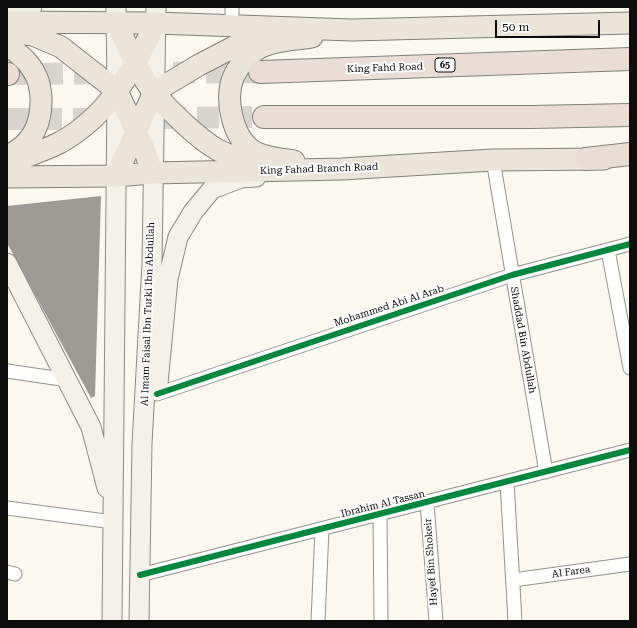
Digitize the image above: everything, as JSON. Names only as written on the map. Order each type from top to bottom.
[{"type":"highway","name":"King Fahd Road","points":[[260,72],[630,59]]},
{"type":"highway","points":[[264,118],[531,118],[630,115]]},
{"type":"highway","points":[[586,159],[630,154]]},
{"type":"main road","points":[[7,10],[32,7]]},
{"type":"main road","points":[[116,15],[136,63],[154,92],[192,131],[218,150],[238,158],[260,162],[342,169]]},
{"type":"main road","points":[[112,621],[117,91],[116,15]]},
{"type":"main road","points":[[7,22],[116,15],[232,16],[352,30]]},
{"type":"main road","points":[[7,164],[61,142],[98,116],[136,63],[156,15]]},
{"type":"main road","name":"Al Imam Faisal Ibn Turki Ibn Abdullah","points":[[139,621],[142,444],[152,263],[152,173],[156,15]]},
{"type":"main road","points":[[116,176],[154,92],[199,65],[249,39],[273,35],[352,30],[630,23]]},
{"type":"main road","points":[[342,169],[267,156],[250,150],[234,124],[230,100],[233,79],[239,68],[256,50],[265,45],[352,30]]},
{"type":"main road","points":[[7,32],[33,35],[61,47],[117,91],[144,148],[152,173]]},
{"type":"main road","points":[[7,45],[24,57],[36,76],[40,86],[41,105],[39,121],[28,142],[19,151],[7,156]]},
{"type":"main road","name":"King Fahad Branch Road","points":[[7,177],[116,176],[152,173],[342,169],[493,160],[630,158]]},
{"type":"main road","points":[[142,444],[157,394],[168,279],[178,237],[193,212],[212,189],[241,178],[342,169]]},
{"type":"main road","points":[[7,264],[91,427],[114,517]]},
{"type":"street","name":"Shaddad Bin Abdullah","points":[[493,160],[546,472]]},
{"type":"street","name":"Mohammed Abi Al Arab","points":[[157,394],[512,275],[630,244]]},
{"type":"street","points":[[608,250],[630,368]]},
{"type":"street","points":[[7,371],[68,380]]},
{"type":"street","name":"Ibrahim Al Tassan","points":[[140,575],[630,450]]},
{"type":"street","points":[[507,482],[515,621]]},
{"type":"street","name":"Hayef Bin Shokeir","points":[[427,503],[436,621]]},
{"type":"street","points":[[7,508],[114,517]]},
{"type":"street","points":[[380,515],[381,621]]},
{"type":"street","points":[[318,621],[322,529]]},
{"type":"street","name":"Al Farea","points":[[513,580],[630,564]]},
{"type":"building","points":[[101,196],[95,396],[91,398],[7,243],[7,206]]},
{"type":"tunnel","points":[[8,74],[255,72]]},
{"type":"tunnel","points":[[164,118],[264,117]]},
{"type":"tunnel","points":[[7,119],[106,119]]},
{"type":"cycle path","points":[[157,394],[512,275],[630,244]]},
{"type":"cycle path","points":[[140,575],[630,450]]}]
